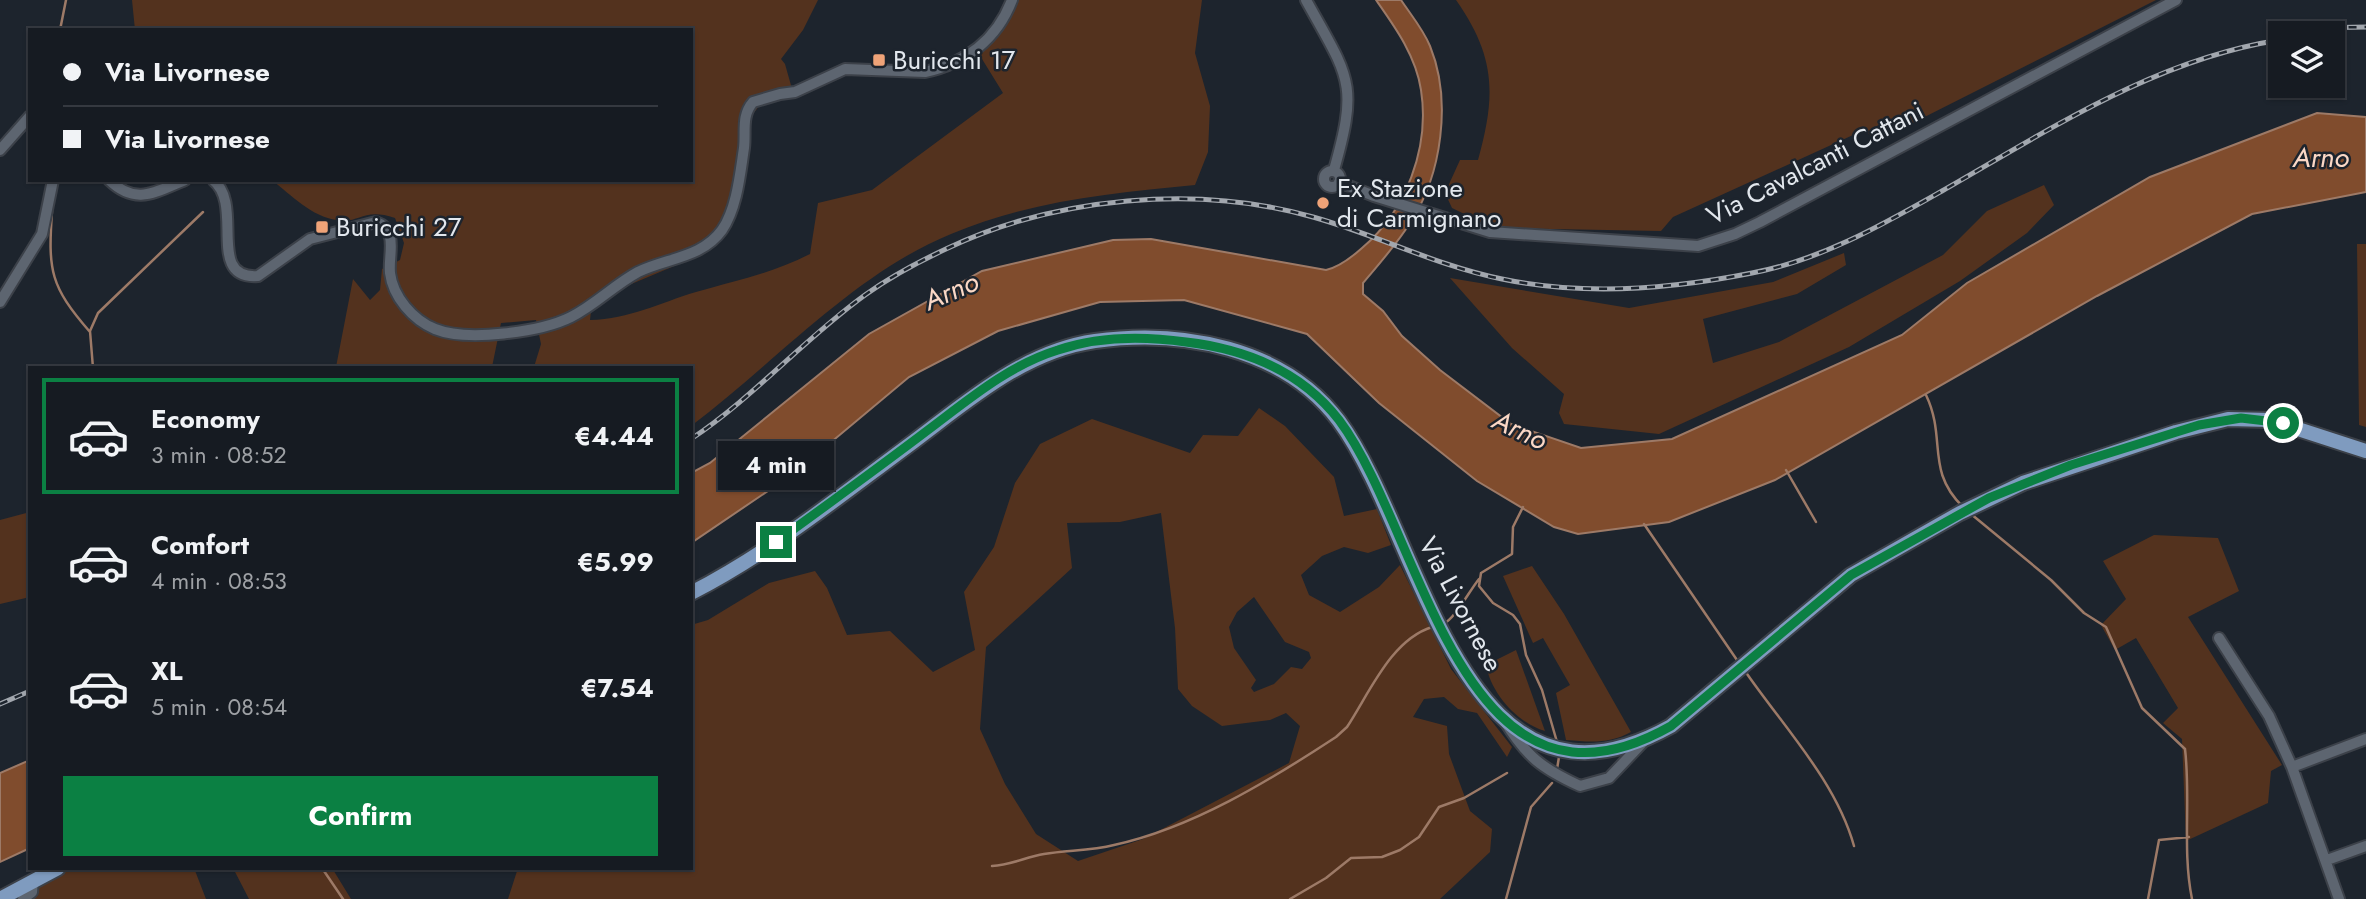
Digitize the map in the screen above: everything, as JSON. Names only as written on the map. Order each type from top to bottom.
[{"type":"main road","name":"Via Livornese","points":[[693,592],[757,556],[942,420],[1026,363],[1058,350],[1094,341],[1137,338],[1219,346],[1255,356],[1289,375],[1339,420],[1381,494],[1455,655],[1470,681],[1504,720],[1543,744],[1569,751],[1617,749],[1645,740],[1671,726],[1829,592],[1872,562],[1989,498],[2023,483],[2163,436],[2228,419],[2283,423],[2366,451]]},
{"type":"main road","points":[[0,899],[54,870]]},
{"type":"street","points":[[215,182],[222,188],[229,206],[227,257],[232,266],[248,277],[258,276],[322,234],[376,222],[385,225],[389,232],[390,275],[396,291],[404,306],[426,323],[450,333],[475,335],[539,327],[571,317],[640,271],[697,251],[721,231],[734,200],[744,145],[744,121],[753,102],[796,92],[845,69],[925,72],[938,69],[974,52],[989,40],[1013,0]]},
{"type":"street","name":"Via Cavalcanti Cattani","points":[[1306,0],[1347,77],[1350,98],[1348,119],[1334,170],[1339,175],[1339,182],[1374,196],[1490,232],[1698,246],[1720,240],[1760,222],[2176,0]]},
{"type":"street","points":[[0,150],[28,118]]},
{"type":"street","points":[[0,302],[5,284],[41,234],[53,182]]},
{"type":"street","points":[[112,182],[123,194],[146,196],[180,182]]},
{"type":"street","points":[[2219,638],[2269,716],[2292,767],[2339,899]]},
{"type":"street","points":[[1504,720],[1524,751],[1546,770],[1580,786],[1609,778],[1645,740]]},
{"type":"street","points":[[2292,767],[2366,739]]},
{"type":"street","points":[[2327,860],[2366,846]]},
{"type":"street","points":[[23,899],[33,892],[33,881]]},
{"type":"shaded area","points":[[132,0],[818,0],[803,30],[781,59],[785,64],[794,96],[760,105],[748,120],[726,232],[698,256],[629,285],[591,311],[590,320],[631,314],[767,272],[810,254],[818,203],[872,190],[1003,93],[974,46],[990,30],[1006,0],[1202,0],[1195,53],[1210,106],[1208,152],[1195,185],[1102,195],[1041,206],[980,223],[915,251],[848,296],[693,424],[693,366],[534,366],[541,344],[536,320],[501,323],[492,366],[336,366],[353,279],[370,300],[380,290],[382,269],[400,260],[404,243],[395,218],[376,214],[345,221],[328,218],[302,204],[274,182],[693,182],[693,28],[135,28]]},
{"type":"shaded area","points":[[1456,0],[2156,0],[1877,141],[1864,130],[1673,217],[1661,231],[1493,228],[1452,208],[1445,193],[1460,160],[1478,160],[1488,116],[1489,96],[1489,77],[1479,40]]},
{"type":"shaded area","points":[[2044,185],[2054,205],[2027,233],[1960,281],[1849,347],[1659,434],[1564,424],[1559,413],[1564,394],[1512,348],[1450,278],[1629,308],[1773,282],[1844,253],[1846,265],[1797,294],[1703,319],[1713,363],[1779,342],[1943,255],[1987,211]]},
{"type":"shaded area","points":[[2357,244],[2366,244],[2366,427],[2359,425]]},
{"type":"shaded area","points":[[1259,408],[1285,426],[1334,477],[1344,516],[1377,509],[1391,545],[1368,553],[1344,547],[1322,556],[1301,575],[1309,595],[1340,612],[1379,587],[1400,565],[1451,669],[1512,747],[1507,757],[1477,713],[1458,709],[1444,697],[1424,699],[1413,717],[1447,726],[1449,754],[1470,811],[1492,829],[1490,852],[1440,899],[508,899],[517,870],[693,870],[693,624],[708,620],[769,583],[815,571],[827,588],[847,635],[890,631],[933,672],[975,650],[964,592],[994,547],[1015,483],[1040,444],[1092,419],[1190,453],[1203,435],[1238,436]],"holes":[[[1161,513],[1175,628],[1178,689],[1192,706],[1222,726],[1270,720],[1286,713],[1300,726],[1289,763],[1143,839],[1078,861],[1036,834],[1005,784],[980,729],[986,647],[1072,568],[1067,523],[1120,522]],[[1254,597],[1285,642],[1309,652],[1311,658],[1302,669],[1291,667],[1274,684],[1254,692],[1251,688],[1256,680],[1234,648],[1229,627],[1237,612]]]},
{"type":"shaded area","points":[[28,513],[28,597],[0,604],[0,520]]},
{"type":"shaded area","points":[[2154,535],[2218,538],[2239,591],[2188,617],[2282,765],[2271,771],[2268,803],[2186,841],[2182,739],[2163,723],[2178,708],[2136,638],[2115,650],[2101,625],[2126,599],[2103,561]]},
{"type":"shaded area","points":[[1532,566],[1564,614],[1631,732],[1592,742],[1566,740],[1556,693],[1570,685],[1543,638],[1533,643],[1503,576]]},
{"type":"shaded area","points":[[1516,650],[1545,731],[1515,714],[1499,696],[1489,676],[1486,665]]},
{"type":"shaded area","points":[[62,870],[195,870],[206,899],[18,899]]},
{"type":"shaded area","points":[[234,870],[333,870],[351,899],[249,899]]},
{"type":"water","name":"Arno","points":[[1376,0],[1401,0],[1430,46],[1441,90],[1440,137],[1430,183],[1421,204],[1399,239],[1363,283],[1363,294],[1383,311],[1402,336],[1440,370],[1511,424],[1581,448],[1672,439],[1902,335],[1967,283],[2150,177],[2317,113],[2366,117],[2366,192],[2252,214],[2097,296],[1775,480],[1669,522],[1578,534],[1554,527],[1477,481],[1379,403],[1307,334],[1184,300],[1100,302],[998,331],[909,377],[793,474],[693,542],[693,472],[710,463],[869,334],[982,271],[1113,240],[1151,239],[1326,270],[1354,255],[1378,233],[1391,216],[1411,177],[1418,156],[1423,112],[1421,90],[1415,65]]},
{"type":"water","points":[[28,761],[28,849],[0,862],[0,773]]},
{"type":"waterway","points":[[60,28],[66,0]]},
{"type":"waterway","points":[[52,211],[51,249],[55,277],[67,302],[90,332]]},
{"type":"waterway","points":[[93,366],[90,331],[98,313],[203,212]]},
{"type":"waterway","points":[[1926,395],[1932,411],[1944,480],[1963,507]]},
{"type":"waterway","points":[[1786,470],[1816,522]]},
{"type":"waterway","points":[[1523,507],[1513,527],[1512,554],[1481,573],[1479,586],[1493,603],[1513,615],[1520,624],[1526,655],[1542,690],[1557,742]]},
{"type":"waterway","points":[[1971,514],[2051,580],[2084,613],[2106,627],[2142,708],[2185,749],[2188,862],[2192,899]]},
{"type":"waterway","points":[[1644,524],[1739,663]]},
{"type":"waterway","points":[[1443,624],[1457,611],[1479,579]]},
{"type":"waterway","points":[[992,866],[1044,854],[1105,847],[1143,837],[1201,815],[1257,786],[1336,737],[1347,727],[1393,655],[1405,643],[1432,627]]},
{"type":"waterway","points":[[1745,671],[1821,776],[1846,822],[1854,846]]},
{"type":"waterway","points":[[1557,769],[1559,757]]},
{"type":"waterway","points":[[1290,899],[1326,878],[1351,858],[1382,857],[1400,850],[1419,837],[1439,807],[1464,798],[1507,773]]},
{"type":"waterway","points":[[1506,899],[1531,807],[1552,783]]},
{"type":"waterway","points":[[2148,899],[2159,840],[2189,837]]},
{"type":"waterway","points":[[323,870],[343,899]]},
{"type":"railway","points":[[2345,27],[2366,27]]},
{"type":"railway","points":[[693,438],[736,405],[821,330],[875,288],[948,248],[1034,217],[1080,207],[1128,201],[1222,201],[1313,217],[1454,266],[1533,284],[1596,289],[1722,279],[1778,267],[1827,250],[1897,216],[2063,121],[2147,80],[2234,49],[2268,42]]},
{"type":"railway","points":[[0,704],[28,692]]},
{"type":"place","name":"Buricchi 17","points":[[879,60]]},
{"type":"place","name":"Ex Stazione di Carmignano","points":[[1323,203]]},
{"type":"place","name":"Buricchi 27","points":[[322,227]]},
{"type":"route","points":[[776,542],[942,420],[1026,363],[1058,350],[1094,341],[1137,338],[1219,346],[1255,356],[1289,375],[1339,420],[1381,494],[1446,640],[1470,681],[1495,712],[1518,731],[1543,744],[1569,751],[1592,752],[1617,749],[1645,740],[1671,726],[1851,575],[1989,498],[2071,465],[2199,425],[2241,418],[2283,423]]}]
